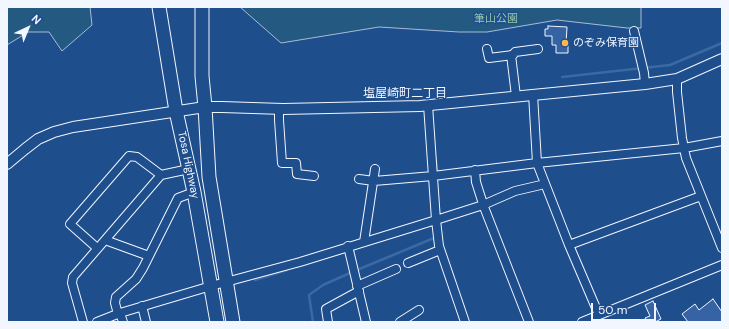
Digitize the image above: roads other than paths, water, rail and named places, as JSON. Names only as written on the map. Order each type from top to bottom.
[{"type":"highway","name":"Tosa Highway","points":[[160,7],[176,112],[194,192],[217,322]]},
{"type":"highway","name":"Tosa Highway","points":[[202,7],[202,76],[206,107],[209,177],[234,322]]},
{"type":"street","points":[[634,31],[644,73],[645,84]]},
{"type":"street","points":[[488,50],[489,58],[513,55],[515,52],[538,49]]},
{"type":"street","points":[[511,55],[516,96]]},
{"type":"street","points":[[7,164],[38,139],[54,132],[73,127],[206,107],[279,108],[428,105],[645,84],[677,79],[722,58]]},
{"type":"street","points":[[677,79],[682,138],[686,158],[722,248]]},
{"type":"street","points":[[533,94],[537,163],[569,245],[599,315]]},
{"type":"street","points":[[428,105],[436,220],[440,250],[463,321]]},
{"type":"street","points":[[279,108],[282,163],[296,163],[297,174],[314,176]]},
{"type":"street","points":[[359,178],[374,181],[433,176],[537,163],[684,148],[722,140]]},
{"type":"street","points":[[97,248],[70,224],[129,156],[137,157],[161,174]]},
{"type":"street","points":[[83,322],[72,283],[73,277],[161,174],[189,169]]},
{"type":"street","points":[[364,242],[375,169]]},
{"type":"street","points":[[475,170],[476,182],[483,205],[529,322]]},
{"type":"street","points":[[97,322],[142,306],[300,262],[483,205],[515,191],[545,184]]},
{"type":"street","points":[[123,322],[115,303],[116,296],[136,279],[143,268],[178,198],[194,192]]},
{"type":"street","points":[[569,245],[701,196]]},
{"type":"street","points":[[105,240],[149,256]]},
{"type":"street","points":[[348,246],[366,322]]},
{"type":"street","points":[[408,263],[440,250]]},
{"type":"street","points":[[582,322],[722,265]]},
{"type":"street","points":[[328,322],[326,309],[358,289],[396,269]]},
{"type":"street","points":[[142,306],[146,322]]},
{"type":"street","points":[[400,322],[419,310]]},
{"type":"waterway","points":[[562,77],[670,65],[722,43]]},
{"type":"waterway","points":[[435,154],[437,169]]},
{"type":"waterway","points":[[357,270],[434,238]]},
{"type":"waterway","points":[[255,280],[287,270]]},
{"type":"waterway","points":[[313,322],[309,295],[323,285],[350,273]]},
{"type":"place","name":"のぞみ保育園","points":[[565,43]]},
{"type":"district","name":"塩屋崎町二丁目","points":[[405,94]]},
{"type":"park label","name":"筆山公園","points":[[496,19]]}]
